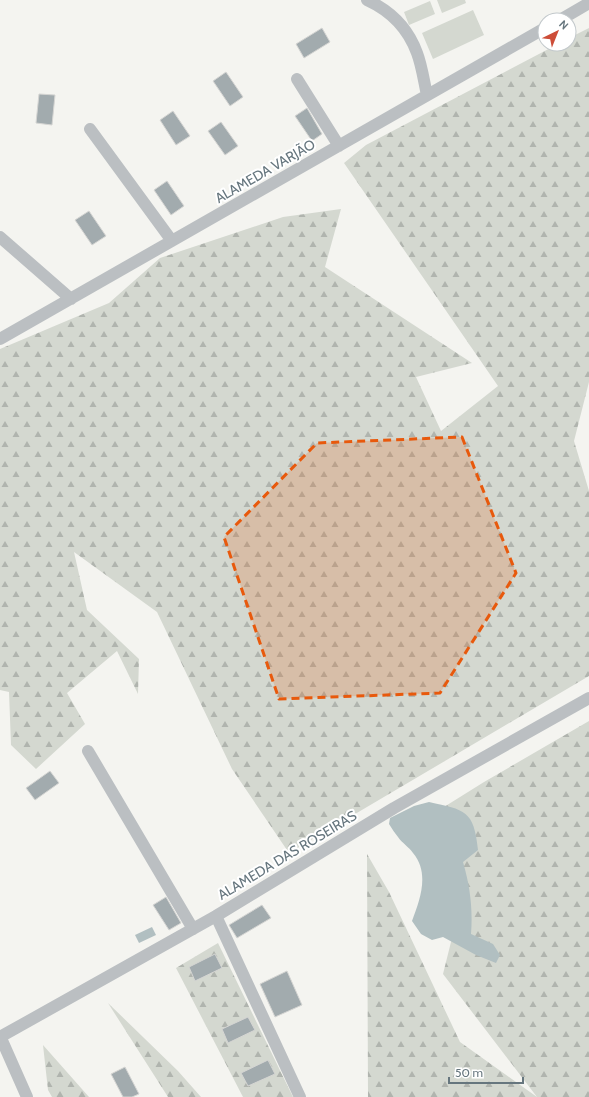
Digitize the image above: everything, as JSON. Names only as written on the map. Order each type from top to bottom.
[{"type":"street","points":[[368,0],[382,7],[402,26],[418,53],[428,95]]},
{"type":"street","points":[[574,12],[589,3]]},
{"type":"street","name":"ALAMEDA VARJÃO","points":[[0,339],[537,33]]},
{"type":"street","points":[[297,79],[340,146]]},
{"type":"street","points":[[90,129],[172,241]]},
{"type":"street","points":[[0,238],[71,299]]},
{"type":"street","name":"ALAMEDA DAS ROSEIRAS","points":[[0,1036],[194,929],[394,808],[589,698]]},
{"type":"street","points":[[88,751],[194,929]]},
{"type":"street","points":[[216,916],[300,1097]]},
{"type":"street","points":[[0,1036],[27,1097]]},
{"type":"highlighted area","points":[[462,437],[516,573],[440,693],[279,699],[224,537],[317,443]]},
{"type":"green space","points":[[437,0],[465,0],[466,3],[442,13]]},
{"type":"green space","points":[[430,1],[435,14],[409,25],[404,12]]},
{"type":"green space","points":[[473,10],[484,35],[433,59],[422,33]]},
{"type":"green space","points":[[589,28],[589,382],[574,441],[589,491],[589,676],[289,853],[232,769],[157,612],[74,552],[87,610],[139,659],[138,694],[117,651],[67,693],[85,724],[36,769],[11,745],[9,692],[0,690],[0,349],[109,303],[160,258],[283,217],[341,209],[325,267],[472,363],[416,377],[441,431],[498,386],[344,163],[366,145],[543,52],[577,52],[577,34]]},
{"type":"green space","points":[[589,721],[589,1097],[537,1097],[443,974],[460,906],[436,812],[484,782]]},
{"type":"green space","points":[[367,854],[389,892],[460,1042],[537,1097],[368,1097]]},
{"type":"green space","points":[[218,943],[293,1097],[243,1097],[176,968]]},
{"type":"green space","points":[[108,1003],[178,1071],[201,1097],[168,1097]]},
{"type":"green space","points":[[43,1045],[89,1097],[52,1097],[48,1090]]},
{"type":"shaded area","points":[[429,802],[459,810],[466,814],[474,827],[478,850],[463,862],[472,916],[471,934],[493,944],[500,955],[496,963],[476,955],[443,937],[432,940],[421,934],[412,921],[422,887],[421,869],[413,853],[389,824],[390,818],[414,806]]},
{"type":"shaded area","points":[[152,927],[156,935],[139,943],[135,935]]},
{"type":"building","points":[[322,28],[330,42],[304,58],[296,44]]},
{"type":"building","points":[[226,72],[243,97],[230,106],[213,81]]},
{"type":"building","points":[[39,94],[55,95],[52,125],[36,123]]},
{"type":"building","points":[[307,108],[322,134],[312,141],[295,116]]},
{"type":"building","points":[[173,111],[190,136],[176,145],[160,120]]},
{"type":"building","points":[[221,122],[238,146],[225,155],[208,131]]},
{"type":"building","points":[[167,181],[184,206],[171,215],[154,190]]},
{"type":"building","points":[[89,211],[106,236],[92,245],[75,220]]},
{"type":"building","points":[[50,771],[59,783],[35,800],[26,788]]},
{"type":"building","points":[[166,897],[181,923],[169,930],[153,905]]},
{"type":"building","points":[[262,905],[271,918],[237,938],[229,925]]},
{"type":"building","points":[[215,954],[222,968],[195,981],[189,967]]},
{"type":"building","points":[[287,971],[302,1005],[275,1017],[260,984]]},
{"type":"building","points":[[248,1017],[255,1030],[228,1043],[222,1029]]},
{"type":"building","points":[[268,1060],[275,1074],[248,1086],[241,1073]]},
{"type":"building","points":[[125,1067],[139,1094],[132,1097],[123,1097],[111,1074]]}]
